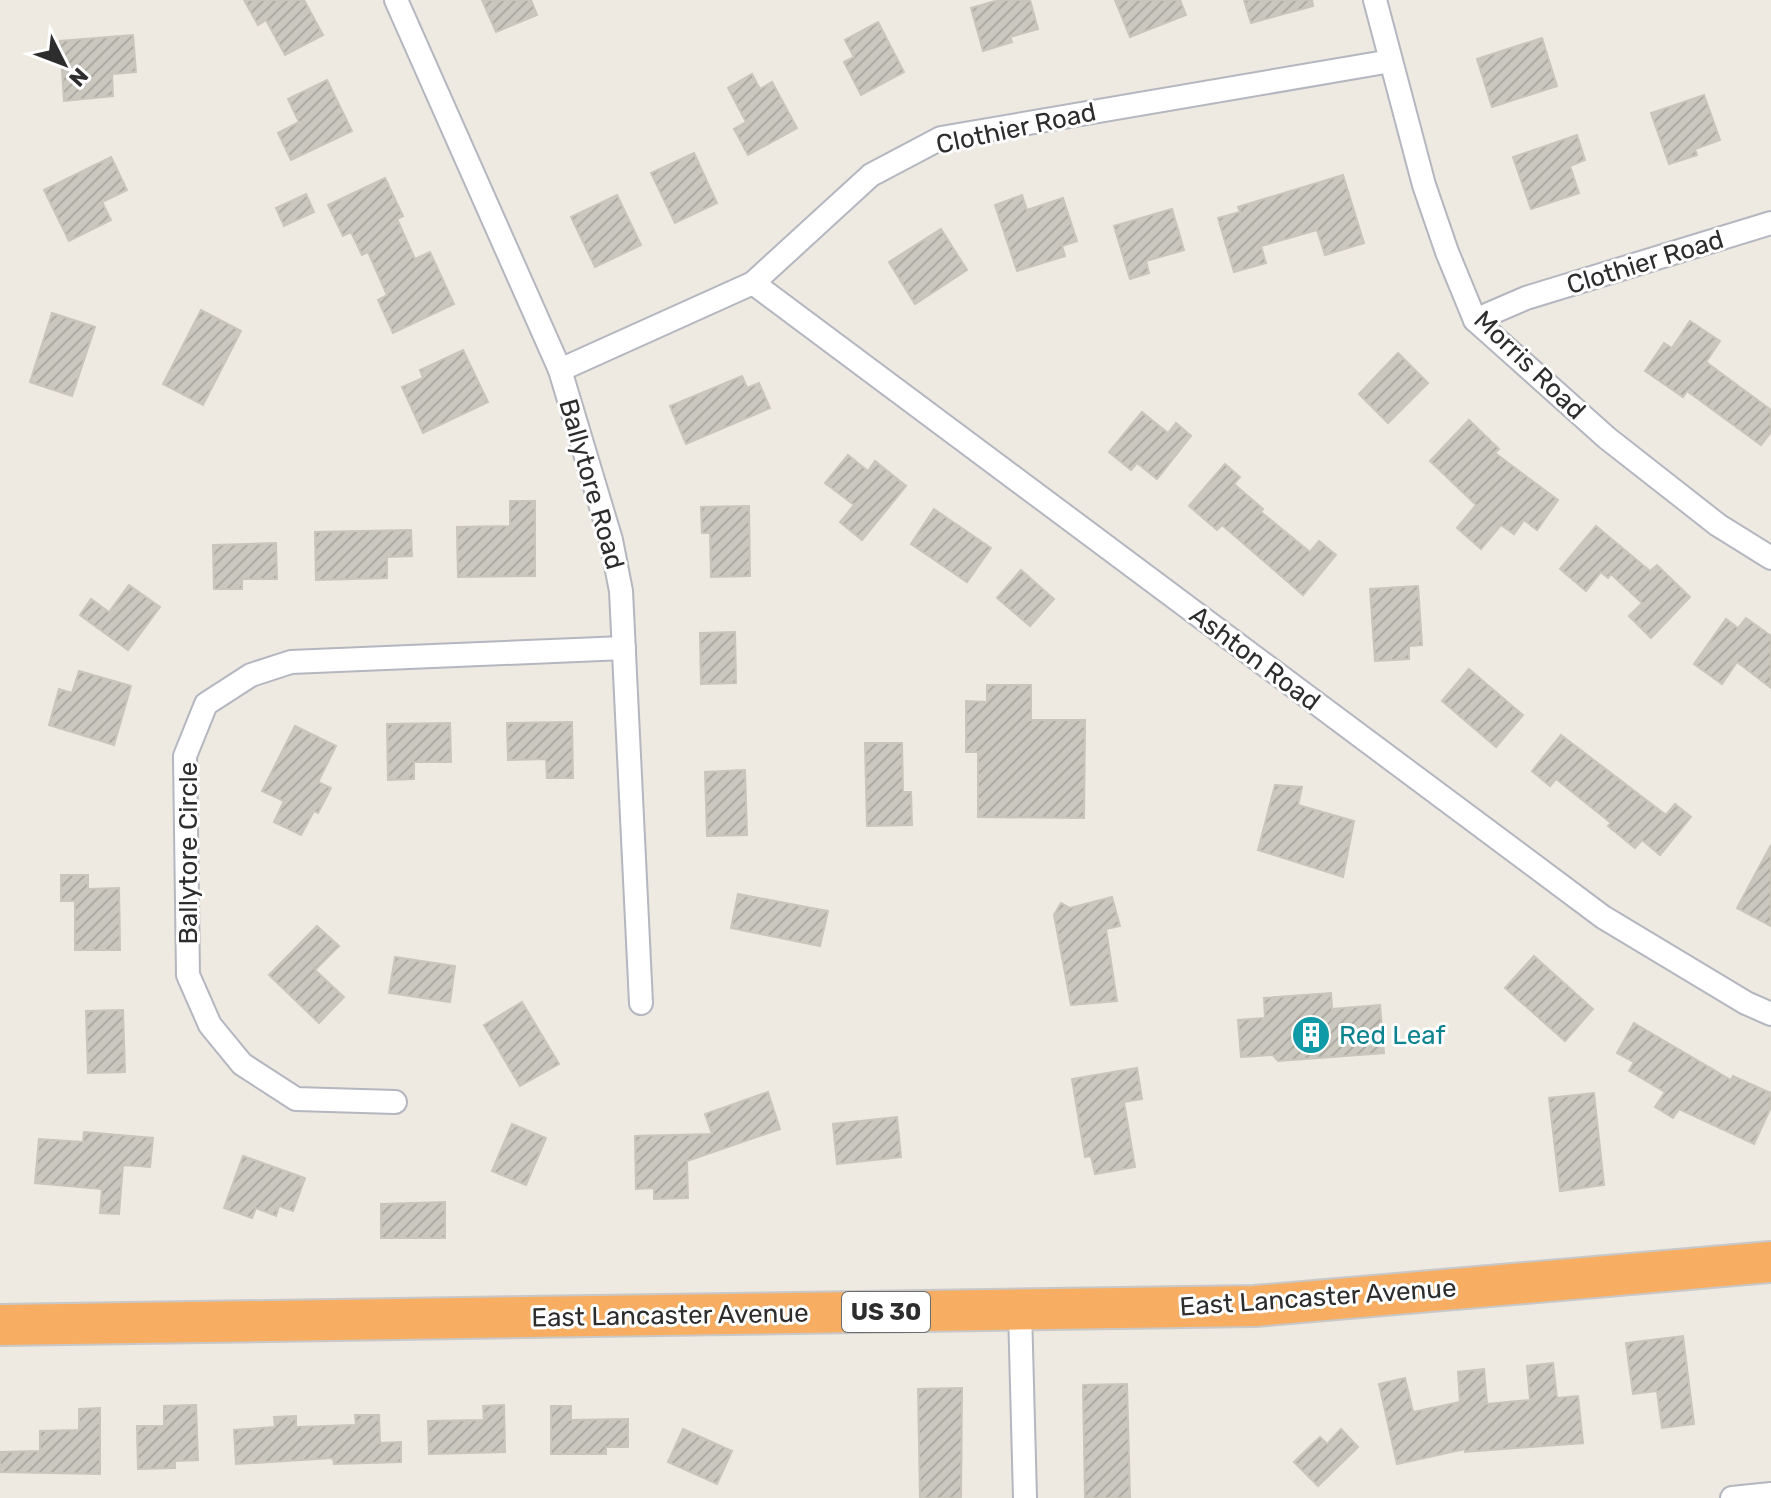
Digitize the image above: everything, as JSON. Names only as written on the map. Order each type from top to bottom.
[{"type":"highway","name":"East Lancaster Avenue","points":[[0,1325],[1255,1306],[1771,1262]]},
{"type":"street","name":"Ballytore Road","points":[[396,0],[560,370],[611,540],[621,591],[641,1003]]},
{"type":"street","name":"Morris Road","points":[[1375,0],[1424,185],[1475,320],[1607,438],[1718,525],[1771,558]]},
{"type":"street","name":"Clothier Road","points":[[560,370],[753,283],[871,175],[941,138],[1391,61]]},
{"type":"street","name":"Clothier Road","points":[[1475,320],[1526,298],[1771,223]]},
{"type":"street","name":"Ashton Road","points":[[753,283],[1603,917],[1746,1003],[1771,1014]]},
{"type":"street","name":"Ballytore Circle","points":[[395,1102],[296,1099],[242,1064],[210,1025],[188,975],[185,787],[185,756],[206,704],[251,675],[291,662],[624,648]]},
{"type":"street","points":[[1020,1310],[1025,1498]]},
{"type":"street","points":[[1732,1498],[1771,1494]]},
{"type":"building","points":[[244,0],[304,0],[323,35],[285,55],[266,20],[258,25]]},
{"type":"building","points":[[482,0],[531,0],[537,15],[496,32]]},
{"type":"building","points":[[999,0],[1030,0],[1038,29],[1010,37],[1012,42],[983,51],[971,8]]},
{"type":"building","points":[[1115,0],[1180,0],[1186,15],[1130,37]]},
{"type":"building","points":[[1244,0],[1312,0],[1313,6],[1251,23]]},
{"type":"building","points":[[878,22],[904,72],[861,95],[844,62],[854,57],[845,40]]},
{"type":"building","points":[[133,35],[136,72],[112,74],[113,96],[64,101],[60,41]]},
{"type":"building","points":[[1542,38],[1557,86],[1492,107],[1477,59]]},
{"type":"building","points":[[752,74],[760,89],[772,82],[797,128],[748,155],[734,129],[746,122],[728,88]]},
{"type":"building","points":[[327,80],[352,131],[291,160],[278,133],[299,122],[288,99]]},
{"type":"building","points":[[1704,95],[1720,140],[1695,149],[1697,155],[1669,164],[1651,113]]},
{"type":"building","points":[[1577,135],[1585,160],[1570,166],[1579,193],[1531,209],[1513,157]]},
{"type":"building","points":[[694,153],[717,203],[675,223],[651,173]]},
{"type":"building","points":[[111,157],[127,190],[102,202],[111,220],[69,241],[44,190]]},
{"type":"building","points":[[1343,175],[1364,243],[1325,255],[1317,230],[1261,246],[1266,263],[1234,272],[1218,218],[1240,212],[1238,207]]},
{"type":"building","points":[[385,178],[403,216],[397,219],[415,259],[430,252],[454,304],[393,333],[378,300],[387,295],[368,252],[362,255],[351,232],[343,236],[328,205]]},
{"type":"building","points":[[306,194],[314,212],[284,226],[276,208]]},
{"type":"building","points":[[617,195],[641,245],[595,267],[571,217]]},
{"type":"building","points":[[1022,195],[1027,210],[1063,198],[1077,241],[1062,246],[1065,256],[1017,271],[995,205]]},
{"type":"building","points":[[1172,209],[1184,250],[1146,261],[1149,273],[1130,279],[1114,226]]},
{"type":"building","points":[[941,229],[967,270],[915,304],[889,262]]},
{"type":"building","points":[[201,310],[241,331],[203,405],[163,384]]},
{"type":"building","points":[[52,313],[95,327],[72,396],[30,382]]},
{"type":"building","points":[[1690,321],[1720,341],[1706,362],[1771,410],[1771,432],[1761,445],[1687,391],[1683,397],[1645,371],[1664,343],[1672,348]]},
{"type":"building","points":[[463,350],[488,402],[423,433],[402,387],[423,378],[420,370]]},
{"type":"building","points":[[1398,353],[1428,383],[1388,423],[1359,394]]},
{"type":"building","points":[[742,376],[747,388],[759,383],[770,408],[686,444],[670,406]]},
{"type":"building","points":[[1142,412],[1168,433],[1176,423],[1191,436],[1157,479],[1137,463],[1131,470],[1109,452]]},
{"type":"building","points":[[1469,420],[1499,449],[1495,453],[1558,500],[1537,530],[1524,520],[1514,534],[1501,525],[1481,549],[1457,528],[1476,505],[1430,461]]},
{"type":"building","points":[[848,455],[868,471],[875,461],[906,486],[862,540],[840,522],[854,505],[825,483]]},
{"type":"building","points":[[1225,464],[1240,477],[1234,484],[1263,509],[1261,512],[1310,552],[1319,541],[1336,555],[1303,595],[1222,525],[1217,530],[1189,506]]},
{"type":"building","points":[[510,501],[535,501],[535,576],[458,577],[457,527],[510,526]]},
{"type":"building","points":[[749,506],[750,576],[711,577],[710,533],[702,533],[701,507]]},
{"type":"building","points":[[934,509],[991,548],[967,582],[911,544]]},
{"type":"building","points":[[1596,526],[1650,571],[1657,565],[1690,597],[1651,638],[1629,616],[1642,603],[1611,574],[1608,578],[1601,572],[1586,591],[1560,569]]},
{"type":"building","points":[[411,530],[412,556],[387,557],[387,578],[316,580],[315,532]]},
{"type":"building","points":[[276,543],[277,579],[242,579],[242,589],[214,589],[213,545]]},
{"type":"building","points":[[1021,570],[1054,599],[1030,626],[997,598]]},
{"type":"building","points":[[129,585],[160,607],[128,650],[80,615],[91,599],[109,612]]},
{"type":"building","points":[[1418,586],[1422,645],[1409,646],[1409,659],[1375,661],[1370,589]]},
{"type":"building","points":[[1746,618],[1771,636],[1771,688],[1737,662],[1722,684],[1694,664],[1726,619],[1738,628]]},
{"type":"building","points":[[735,632],[736,683],[701,684],[700,633]]},
{"type":"building","points":[[1469,669],[1523,715],[1496,747],[1442,701]]},
{"type":"building","points":[[79,671],[131,686],[114,745],[49,725],[59,689],[72,693]]},
{"type":"building","points":[[987,685],[1031,685],[1031,720],[1085,720],[1084,818],[978,817],[978,752],[966,752],[966,701],[987,702]]},
{"type":"building","points":[[572,722],[573,778],[547,778],[546,759],[508,760],[507,723]]},
{"type":"building","points":[[450,723],[451,762],[414,762],[414,779],[388,780],[387,724]]},
{"type":"building","points":[[295,726],[336,746],[318,782],[331,788],[318,813],[314,811],[301,835],[274,822],[284,801],[262,791]]},
{"type":"building","points":[[1561,735],[1666,815],[1675,804],[1691,817],[1660,855],[1642,840],[1635,848],[1608,826],[1611,823],[1556,779],[1550,786],[1532,771]]},
{"type":"building","points":[[865,743],[902,743],[903,792],[911,792],[912,825],[867,826]]},
{"type":"building","points":[[745,770],[747,835],[707,836],[705,772]]},
{"type":"building","points":[[1275,785],[1302,787],[1298,805],[1354,821],[1343,877],[1258,850]]},
{"type":"building","points":[[1771,845],[1771,926],[1737,908]]},
{"type":"building","points":[[61,875],[88,875],[88,889],[119,888],[120,950],[75,950],[75,901],[61,901]]},
{"type":"building","points":[[738,894],[828,911],[820,946],[731,928]]},
{"type":"building","points":[[1112,897],[1120,926],[1106,929],[1117,1001],[1071,1005],[1054,915],[1061,903],[1070,908]]},
{"type":"building","points":[[317,926],[339,946],[315,970],[344,997],[319,1023],[269,975]]},
{"type":"building","points":[[1534,956],[1593,1009],[1565,1041],[1505,988]]},
{"type":"building","points":[[395,957],[455,966],[450,1002],[389,993]]},
{"type":"building","name":"Red Leaf","points":[[1331,993],[1332,1009],[1380,1005],[1384,1053],[1278,1061],[1273,1055],[1241,1057],[1238,1020],[1265,1018],[1264,998]]},
{"type":"building","points":[[522,1002],[559,1064],[520,1086],[484,1025]]},
{"type":"building","points":[[123,1010],[125,1072],[88,1073],[86,1011]]},
{"type":"building","points":[[1634,1023],[1731,1080],[1733,1076],[1771,1093],[1771,1107],[1754,1144],[1679,1109],[1673,1118],[1655,1107],[1665,1092],[1629,1071],[1634,1062],[1617,1053]]},
{"type":"building","points":[[1137,1068],[1142,1099],[1124,1102],[1135,1167],[1095,1174],[1091,1156],[1085,1157],[1072,1079]]},
{"type":"building","points":[[768,1092],[780,1129],[687,1161],[688,1198],[654,1199],[654,1188],[636,1189],[635,1136],[712,1134],[705,1114]]},
{"type":"building","points":[[1594,1093],[1604,1185],[1560,1191],[1549,1098]]},
{"type":"building","points":[[897,1117],[901,1157],[837,1164],[833,1124]]},
{"type":"building","points":[[512,1124],[546,1138],[526,1185],[492,1171]]},
{"type":"building","points":[[84,1132],[153,1138],[150,1167],[123,1165],[119,1214],[100,1213],[102,1189],[35,1183],[39,1139],[83,1142]]},
{"type":"building","points":[[243,1156],[305,1178],[293,1211],[279,1206],[276,1216],[256,1208],[252,1218],[224,1208]]},
{"type":"building","points":[[445,1202],[445,1238],[381,1238],[381,1204]]},
{"type":"building","points":[[1683,1336],[1694,1424],[1662,1428],[1657,1391],[1633,1394],[1626,1343]]},
{"type":"building","points":[[1553,1363],[1557,1398],[1578,1396],[1583,1443],[1465,1452],[1465,1449],[1397,1464],[1379,1384],[1405,1378],[1413,1412],[1460,1402],[1458,1372],[1484,1369],[1487,1404],[1530,1400],[1527,1366]]},
{"type":"building","points":[[1127,1384],[1130,1498],[1085,1498],[1083,1385]]},
{"type":"building","points":[[962,1388],[961,1498],[920,1498],[918,1389]]},
{"type":"building","points":[[196,1405],[198,1460],[175,1461],[175,1468],[138,1469],[137,1426],[164,1426],[164,1406]]},
{"type":"building","points":[[504,1405],[505,1452],[429,1454],[428,1421],[484,1420],[483,1406]]},
{"type":"building","points":[[551,1406],[571,1406],[571,1420],[628,1419],[628,1447],[606,1447],[606,1454],[551,1454]]},
{"type":"building","points":[[100,1408],[100,1474],[0,1472],[0,1452],[40,1451],[40,1431],[79,1430],[79,1409]]},
{"type":"building","points":[[355,1415],[379,1415],[380,1443],[401,1442],[401,1462],[334,1464],[333,1458],[236,1464],[234,1430],[275,1427],[274,1417],[296,1416],[296,1427],[356,1425]]},
{"type":"building","points":[[683,1429],[732,1451],[717,1484],[668,1462]]},
{"type":"building","points":[[1341,1429],[1358,1447],[1318,1486],[1294,1462],[1320,1437],[1327,1444]]},
{"type":"place","name":"Red Leaf","points":[[1311,1035]]}]
